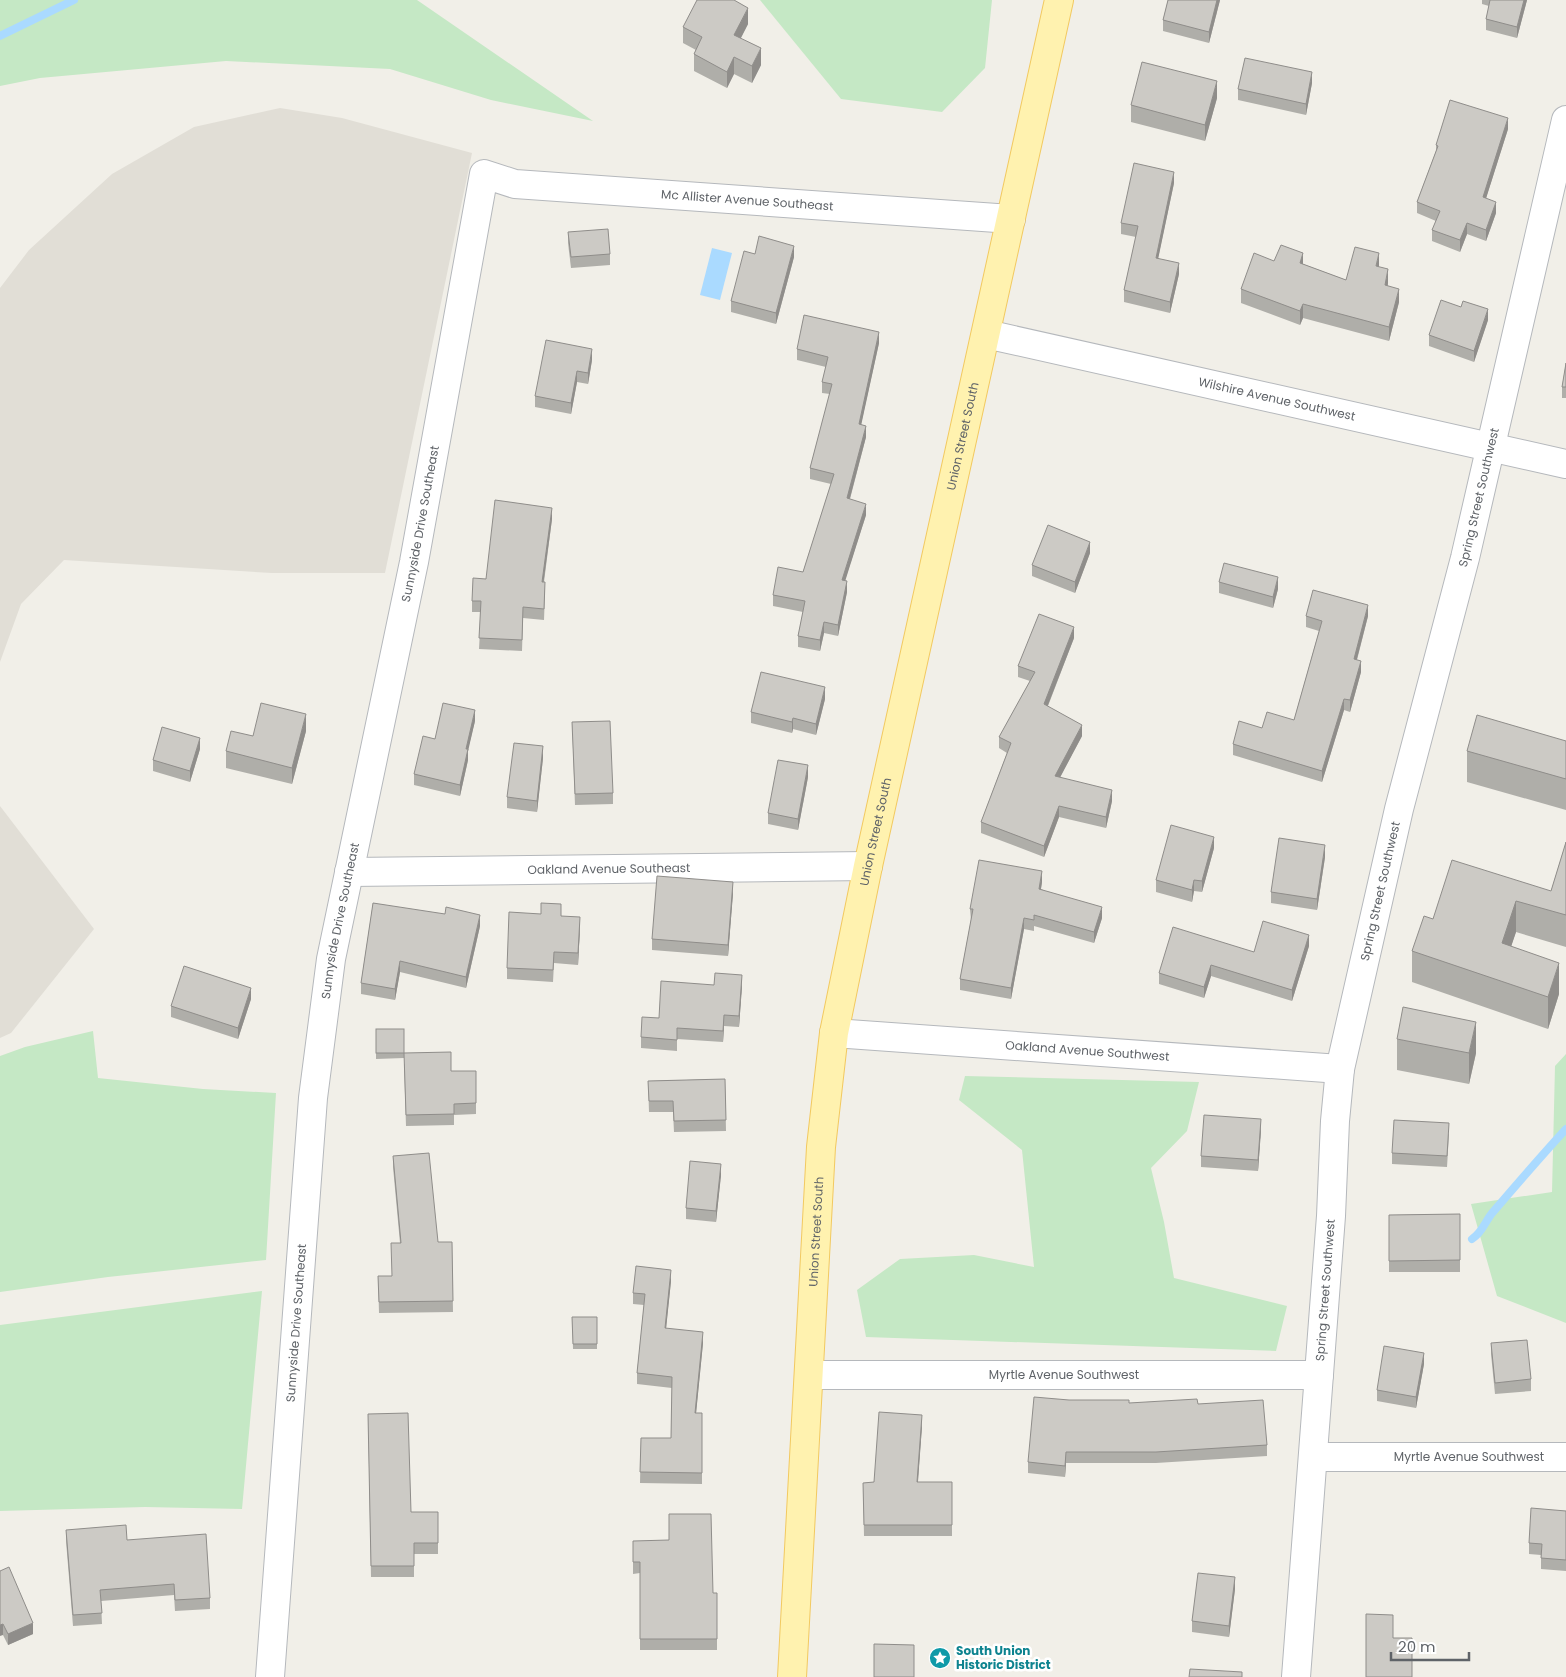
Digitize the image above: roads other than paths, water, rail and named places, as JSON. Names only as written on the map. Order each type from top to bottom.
[{"type":"main road","name":"Union Street South","points":[[792,1677],[821,1146],[834,1033],[868,866],[1059,0]]},
{"type":"street","name":"Spring Street Southwest","points":[[1296,1677],[1331,1216],[1335,1121],[1340,1069],[1399,809],[1466,558],[1566,120]]},
{"type":"street","name":"Mc Allister Avenue Southeast","points":[[484,174],[515,184],[1011,219]]},
{"type":"street","name":"Sunnyside Drive Southeast","points":[[266,1677],[313,1098],[331,959],[414,562],[484,174]]},
{"type":"street","name":"Wilshire Avenue Southwest","points":[[986,334],[1566,464]]},
{"type":"street","name":"Oakland Avenue Southeast","points":[[349,872],[868,866]]},
{"type":"street","name":"Oakland Avenue Southwest","points":[[834,1033],[1340,1069]]},
{"type":"street","name":"Myrtle Avenue Southwest","points":[[809,1374],[1319,1376]]},
{"type":"street","name":"Myrtle Avenue Southwest","points":[[1313,1457],[1566,1457]]},
{"type":"water","points":[[712,248],[732,253],[720,300],[700,295]]},
{"type":"waterway","points":[[0,36],[74,0]]},
{"type":"waterway","points":[[1472,1239],[1479,1233],[1493,1212],[1566,1129]]},
{"type":"place","name":"South Union Historic District","points":[[940,1658]]}]
